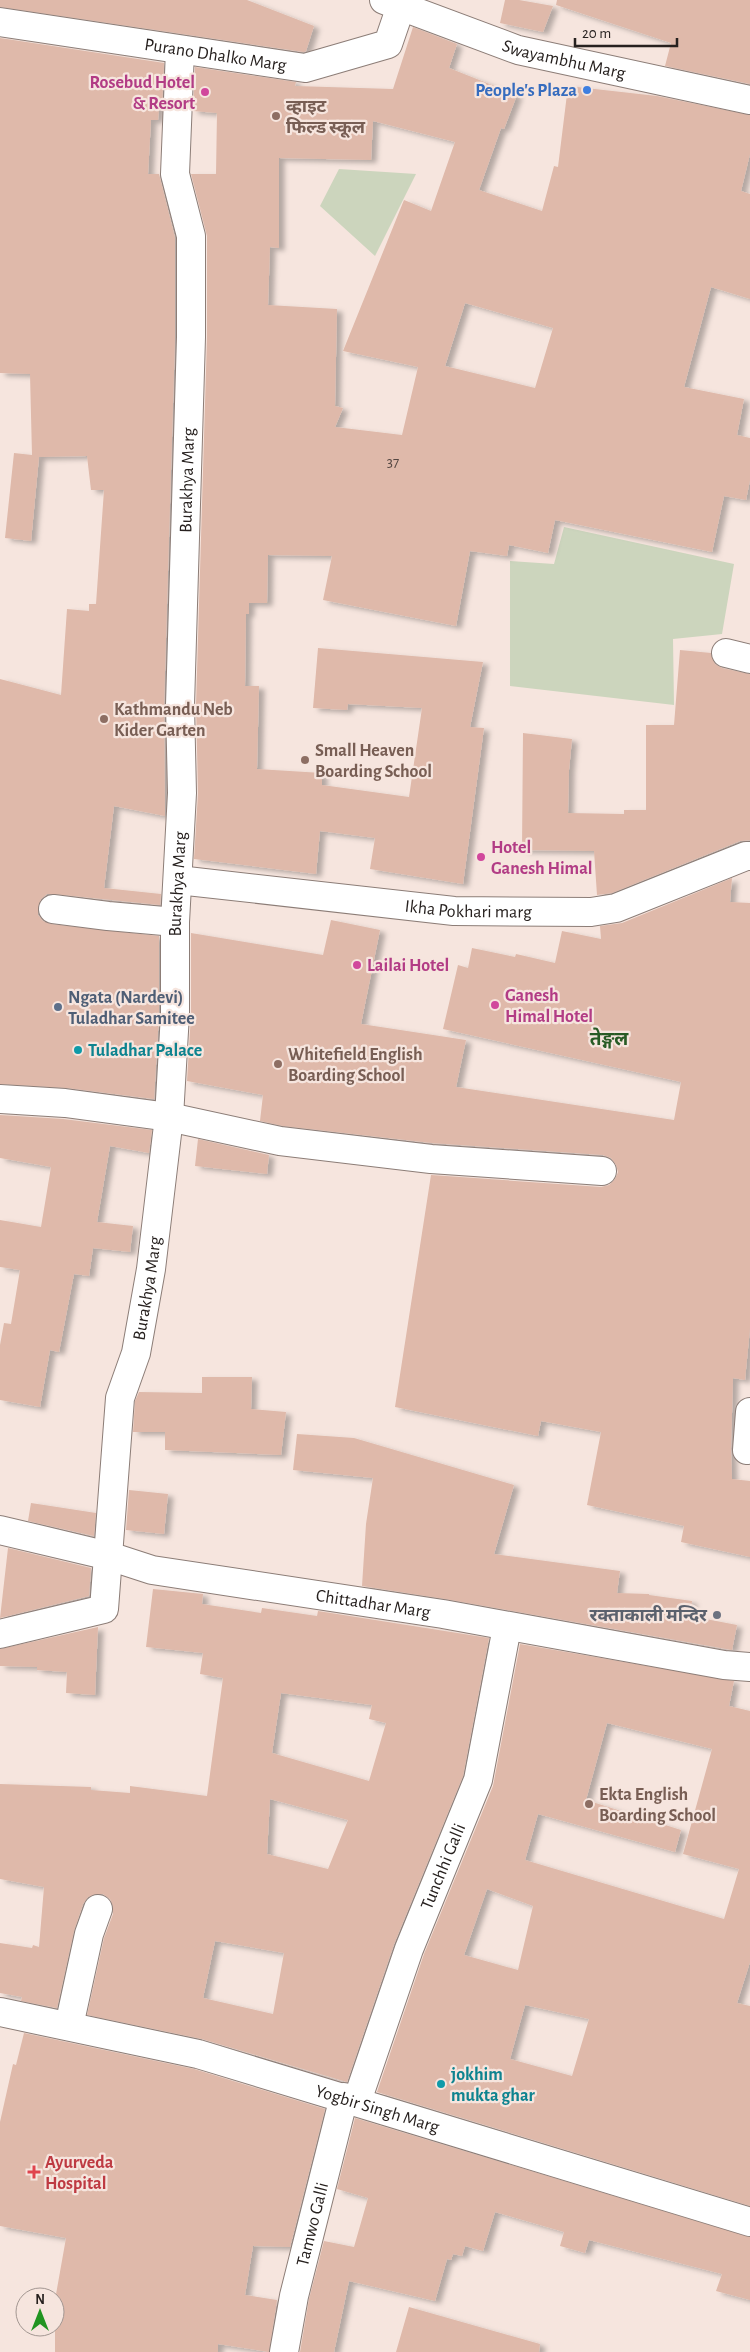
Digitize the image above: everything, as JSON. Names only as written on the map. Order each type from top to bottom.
[{"type":"street","name":"Purano Dhalko Marg","points":[[0,22],[305,68],[388,44],[392,3]]},
{"type":"street","name":"Swayambhu Marg","points":[[392,3],[518,50],[750,100]]},
{"type":"street","name":"Burakhya Marg","points":[[0,1634],[104,1610],[120,1398],[136,1353],[151,1269],[169,1117],[175,1014],[176,922],[182,793],[180,705],[191,337],[191,236],[176,174],[180,50]]},
{"type":"street","name":"Ikha Pokhari marg","points":[[178,880],[282,890],[454,911],[591,912],[616,908],[750,856]]},
{"type":"street","points":[[53,908],[108,916],[176,922]]},
{"type":"street","points":[[0,1099],[65,1103],[169,1117],[289,1142],[430,1159],[602,1171]]},
{"type":"street","points":[[747,1450],[750,1412]]},
{"type":"street","name":"Chittadhar Marg","points":[[0,1530],[109,1556],[152,1570],[443,1614],[507,1627],[750,1667]]},
{"type":"street","name":"Tunchhi Galli","points":[[350,2099],[478,1780],[507,1627]]},
{"type":"street","points":[[69,2026],[89,1934],[98,1909]]},
{"type":"street","name":"Yogbir Singh Marg","points":[[0,2012],[198,2054],[750,2222]]},
{"type":"street","name":"Tamwo Galli","points":[[284,2352],[294,2296],[350,2099]]},
{"type":"green space","points":[[339,169],[416,174],[375,256],[320,206]]},
{"type":"green space","points":[[564,527],[734,564],[722,634],[673,639],[674,705],[510,686],[510,561],[554,564]]},
{"type":"building","points":[[0,0],[247,0],[314,26],[306,51],[304,52],[0,7]]},
{"type":"building","points":[[505,0],[519,0],[553,6],[543,32],[500,23]]},
{"type":"building","points":[[557,0],[750,0],[750,84],[665,66],[671,43],[556,5]]},
{"type":"building","points":[[413,27],[457,44],[449,68],[517,95],[504,129],[501,128],[479,190],[542,211],[554,166],[558,167],[568,86],[657,96],[750,115],[750,154],[741,191],[750,194],[750,299],[711,287],[684,387],[744,399],[737,435],[750,438],[750,480],[746,500],[724,496],[712,552],[555,520],[548,553],[509,545],[507,556],[470,551],[456,626],[323,600],[332,556],[268,555],[267,603],[249,603],[249,614],[246,614],[245,686],[259,686],[257,769],[322,773],[322,785],[409,797],[422,708],[348,704],[347,710],[313,708],[318,648],[483,662],[470,727],[484,728],[463,884],[370,869],[375,838],[320,831],[316,874],[194,859],[198,793],[196,705],[207,337],[207,236],[191,174],[216,174],[217,113],[193,111],[195,67],[296,82],[295,86],[393,89]],"holes":[[[373,121],[455,142],[431,211],[404,200],[343,351],[418,367],[402,435],[335,427],[343,408],[335,406],[337,309],[268,305],[270,247],[279,248],[279,158],[371,160]],[[465,303],[553,328],[535,388],[445,366]]]},
{"type":"building","points":[[0,38],[164,63],[162,109],[159,109],[158,120],[151,120],[148,174],[159,174],[175,238],[175,337],[164,705],[165,816],[114,806],[104,888],[161,894],[160,905],[47,894],[41,899],[38,908],[38,915],[43,921],[51,924],[159,936],[159,1014],[154,1099],[67,1088],[0,1084],[0,679],[61,695],[67,609],[89,611],[89,604],[96,604],[104,490],[91,490],[87,456],[39,457],[31,541],[5,538],[14,453],[32,455],[30,374],[0,373]]},
{"type":"building","points":[[680,650],[711,653],[715,664],[722,668],[750,674],[750,840],[740,841],[612,893],[597,895],[594,851],[522,850],[523,733],[572,739],[568,813],[624,814],[624,810],[646,810],[646,725],[674,725]]},
{"type":"building","points":[[732,878],[730,902],[750,903],[750,1328],[745,1380],[733,1378],[731,1449],[732,1479],[750,1481],[750,1557],[681,1542],[684,1526],[587,1505],[601,1432],[541,1421],[538,1436],[395,1407],[431,1175],[601,1187],[609,1185],[615,1179],[618,1172],[611,1158],[603,1155],[432,1143],[283,1126],[260,1121],[263,1095],[187,1081],[191,1014],[191,933],[323,955],[331,920],[380,930],[361,1024],[466,1040],[456,1087],[674,1120],[681,1082],[443,1029],[458,965],[468,968],[472,948],[515,957],[516,954],[555,963],[562,931],[601,939],[600,926],[622,923]]},
{"type":"building","points":[[0,1115],[63,1119],[152,1130],[149,1153],[110,1146],[97,1222],[133,1226],[130,1252],[93,1248],[89,1276],[74,1274],[59,1352],[50,1350],[40,1407],[0,1400],[0,1345],[4,1323],[11,1324],[20,1270],[0,1267],[0,1220],[41,1227],[51,1167],[0,1158]]},
{"type":"building","points":[[198,1139],[269,1155],[267,1174],[195,1166]]},
{"type":"building","points":[[202,1377],[252,1377],[251,1409],[286,1412],[281,1455],[165,1450],[165,1432],[133,1432],[135,1401],[139,1392],[202,1393]]},
{"type":"building","points":[[297,1434],[354,1438],[514,1485],[494,1554],[620,1571],[617,1593],[649,1594],[692,1601],[690,1616],[737,1625],[732,1650],[362,1586],[366,1524],[373,1478],[293,1470]]},
{"type":"building","points":[[129,1490],[168,1494],[164,1534],[126,1530]]},
{"type":"building","points":[[31,1503],[96,1513],[94,1536],[28,1521]]},
{"type":"building","points":[[8,1548],[91,1568],[89,1596],[0,1618]]},
{"type":"building","points":[[153,1589],[203,1594],[202,1604],[261,1613],[262,1608],[317,1616],[318,1611],[489,1638],[463,1776],[394,1944],[347,2082],[202,2039],[87,2015],[104,1938],[113,1914],[110,1899],[103,1894],[88,1897],[83,1904],[74,1931],[57,2008],[21,2001],[22,1997],[0,1993],[0,1943],[32,1948],[33,1945],[39,1947],[44,1887],[0,1879],[0,1784],[91,1787],[91,1790],[130,1793],[130,1786],[207,1796],[223,1678],[200,1674],[203,1653],[146,1647]],"holes":[[[281,1693],[372,1705],[369,1719],[386,1723],[369,1781],[272,1753]],[[270,1799],[348,1820],[328,1869],[267,1854]],[[215,1941],[284,1953],[273,2014],[203,1998]]]},
{"type":"building","points":[[98,1627],[95,1695],[66,1693],[67,1672],[37,1670],[37,1667],[0,1666],[0,1649]]},
{"type":"building","points":[[520,1644],[734,1681],[729,1706],[750,1711],[750,1962],[737,2003],[750,2006],[750,2206],[377,2092],[424,1954],[493,1786]],"holes":[[[607,1723],[712,1749],[683,1854],[739,1869],[724,1919],[525,1860],[538,1814],[675,1852],[681,1830],[586,1800]],[[487,1889],[533,1906],[518,1970],[464,1955]],[[525,2005],[589,2019],[572,2076],[510,2059]]]},
{"type":"building","points":[[24,2033],[194,2069],[325,2109],[290,2247],[253,2246],[245,2295],[277,2300],[269,2352],[218,2344],[218,2352],[55,2352],[55,2337],[65,2337],[65,2287],[57,2287],[66,2238],[0,2226],[0,2122],[13,2064],[16,2065]]},
{"type":"building","points":[[355,2118],[750,2237],[750,2300],[716,2291],[722,2274],[589,2240],[585,2253],[560,2246],[564,2232],[495,2212],[483,2251],[465,2246],[462,2256],[453,2254],[451,2260],[447,2259],[435,2301],[349,2281],[334,2352],[300,2352],[309,2299],[324,2241],[354,2247],[368,2198],[337,2189]]},
{"type":"building","points":[[409,2307],[540,2344],[539,2352],[396,2352]]},
{"type":"place","name":"People's Plaza","points":[[587,90]]},
{"type":"place","name":"Rosebud Hotel & Resort","points":[[205,92]]},
{"type":"place","name":"व्हाइट फिल्ड स्कूल","points":[[276,116]]},
{"type":"place","name":"Kathmandu Neb Kider Garten","points":[[104,719]]},
{"type":"place","name":"Small Heaven Boarding School","points":[[305,760]]},
{"type":"place","name":"Hotel Ganesh Himal","points":[[481,857]]},
{"type":"place","name":"Lailai Hotel","points":[[357,965]]},
{"type":"place","name":"Ganesh Himal Hotel","points":[[495,1005]]},
{"type":"place","name":"Ngata (Nardevi) Tuladhar Samitee","points":[[58,1007]]},
{"type":"place","name":"Tuladhar Palace","points":[[78,1050]]},
{"type":"place","name":"Whitefield English Boarding School","points":[[278,1064]]},
{"type":"place","name":"रक्ताकाली मन्दिर","points":[[717,1615]]},
{"type":"place","name":"Ekta English Boarding School","points":[[589,1804]]},
{"type":"place","name":"jokhim mukta ghar","points":[[441,2084]]},
{"type":"place","name":"Ayurveda Hospital","points":[[34,2172]]},
{"type":"district","name":"तेङ्गल","points":[[609,1038]]}]
